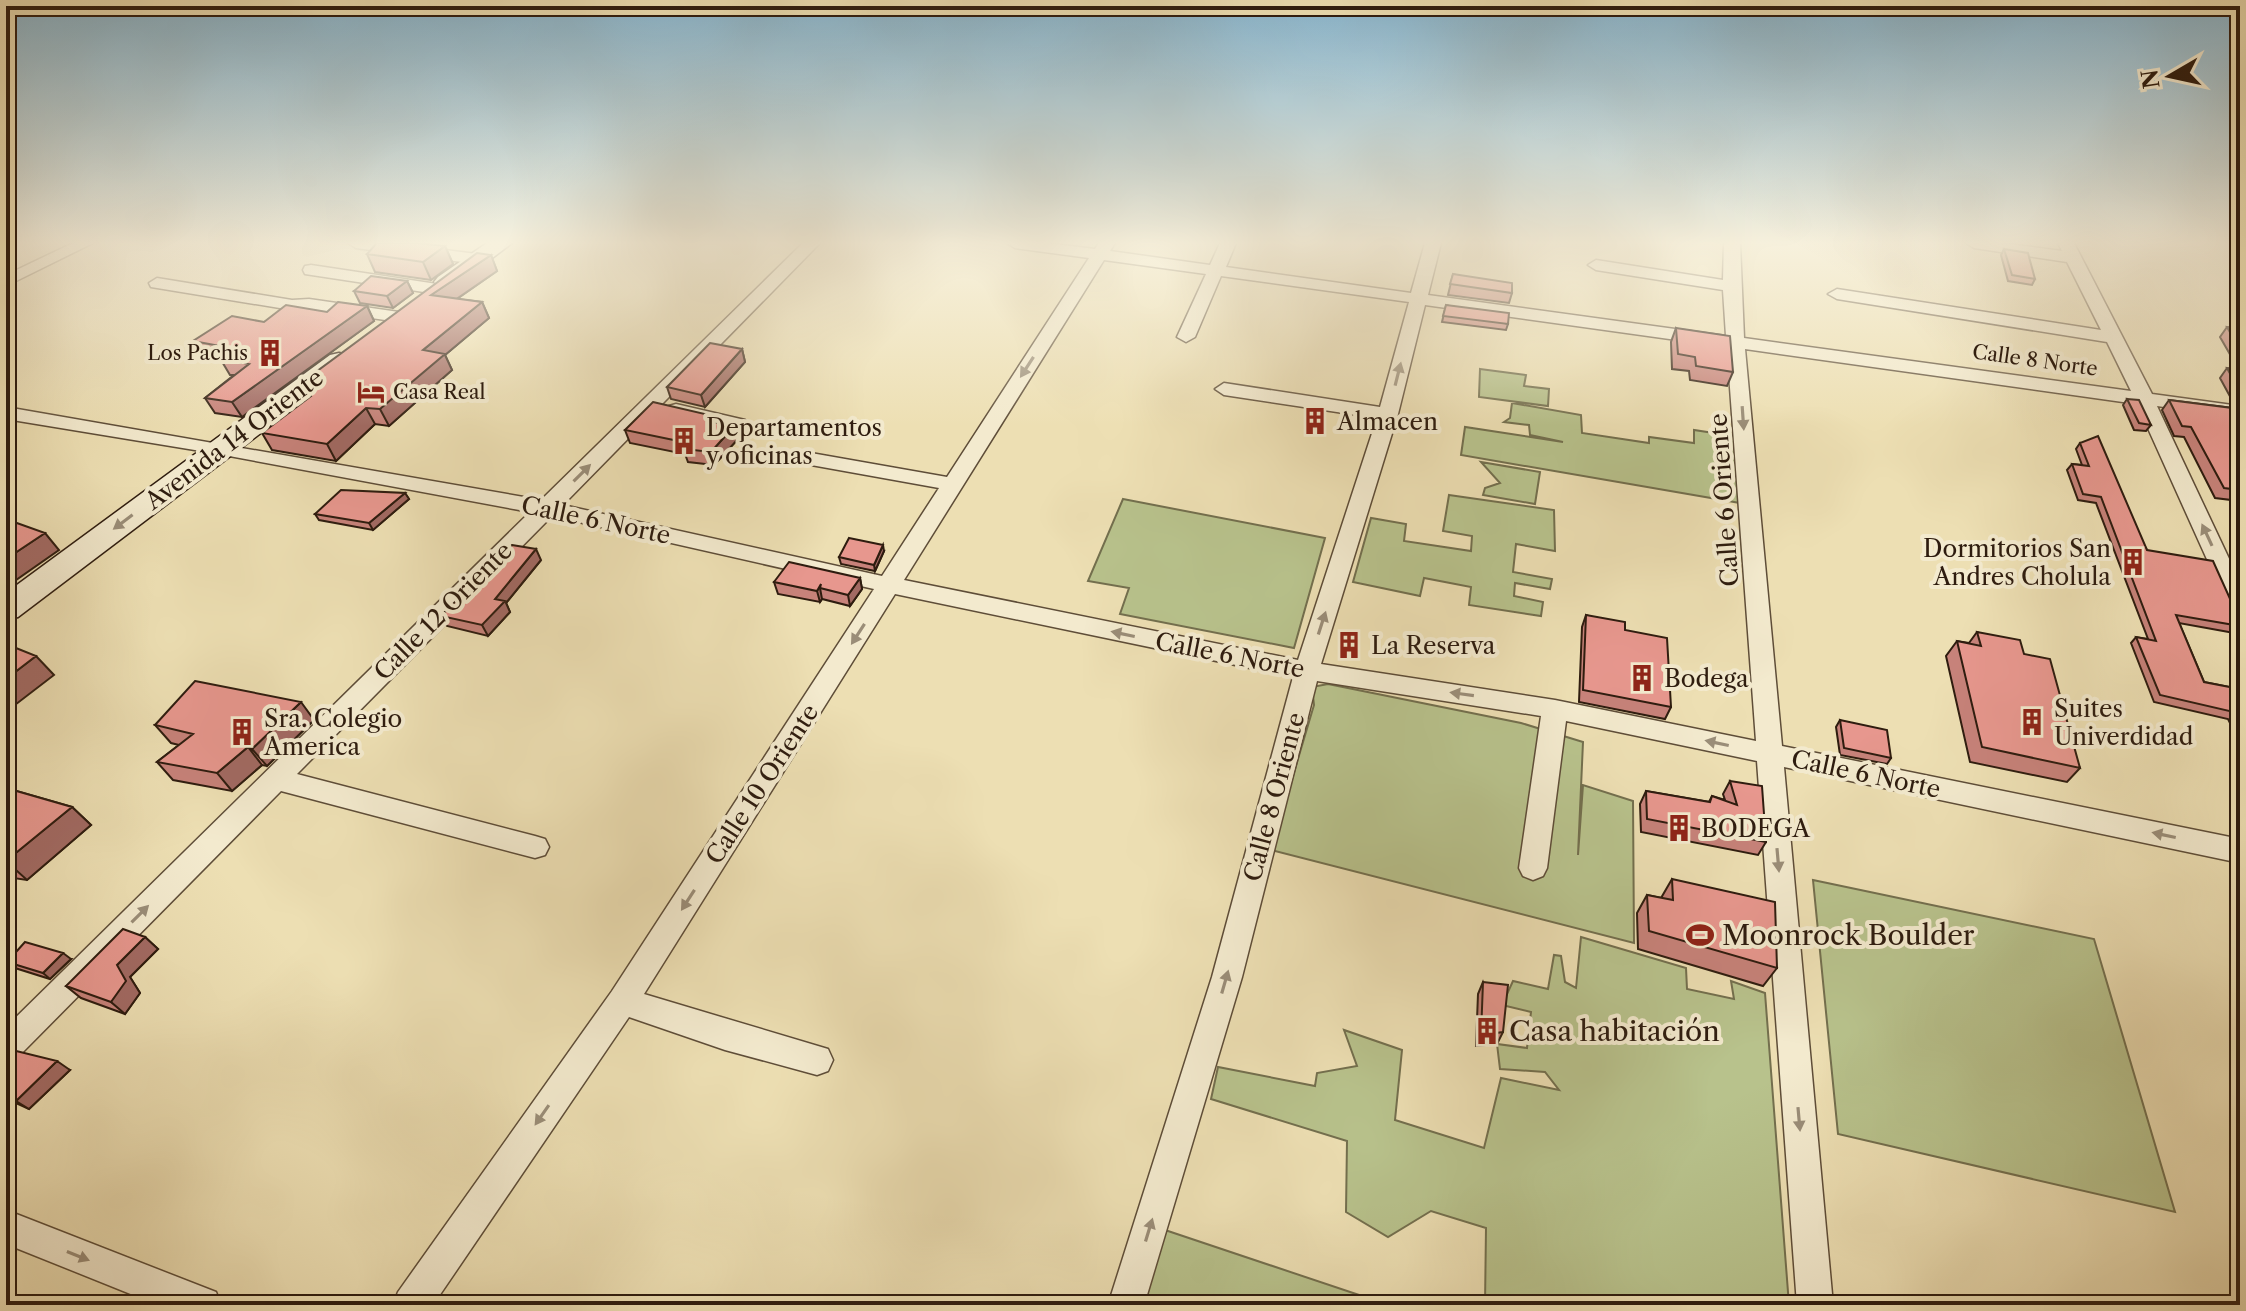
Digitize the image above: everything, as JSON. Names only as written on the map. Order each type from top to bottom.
[{"type":"main road","name":"Avenida 14 Oriente","points":[[6,609],[416,304]]},
{"type":"street","points":[[310,304],[399,317]]},
{"type":"street","name":"Calle 12 Oriente","points":[[6,1048],[751,304]]},
{"type":"street","name":"Calle 10 Oriente","points":[[411,1305],[623,1001],[889,585],[1055,304]]},
{"type":"street","points":[[1186,337],[1200,304]]},
{"type":"street","name":"Calle 8 Oriente","points":[[1126,1305],[1227,977],[1307,671],[1388,414],[1416,304]]},
{"type":"street","name":"Calle 8 Norte","points":[[1457,304],[2240,412]]},
{"type":"street","name":"Calle 6 Oriente","points":[[1733,304],[1815,1305]]},
{"type":"street","points":[[1902,304],[2111,337]]},
{"type":"street","points":[[2096,304],[2144,398],[2240,606]]},
{"type":"street","points":[[1224,389],[1388,414]]},
{"type":"street","points":[[651,404],[738,424]]},
{"type":"street","name":"Calle 6 Norte","points":[[6,413],[221,448],[546,508],[889,585],[1307,671],[1555,709],[2240,851]]},
{"type":"street","points":[[811,459],[951,484]]},
{"type":"street","points":[[1533,868],[1555,709]]},
{"type":"street","points":[[275,779],[535,847]]},
{"type":"street","points":[[623,1001],[725,1035],[817,1060]]},
{"type":"street","points":[[6,1227],[203,1305]]},
{"type":"green space","points":[[1480,369],[1526,375],[1524,386],[1549,389],[1548,406],[1479,397]]},
{"type":"green space","points":[[1512,403],[1581,415],[1582,433],[1649,443],[1649,437],[1694,443],[1694,430],[1740,437],[1740,503],[1461,455],[1465,427],[1563,442],[1530,435],[1529,425],[1504,422],[1510,418]]},
{"type":"green space","points":[[1481,462],[1540,472],[1535,504],[1483,495],[1485,488],[1500,483]]},
{"type":"green space","points":[[1449,495],[1554,510],[1555,551],[1516,544],[1513,572],[1552,579],[1550,589],[1515,583],[1514,596],[1543,602],[1541,616],[1469,605],[1471,587],[1424,578],[1420,596],[1353,582],[1371,518],[1406,524],[1404,541],[1471,551],[1472,536],[1443,531]]},
{"type":"green space","points":[[1123,499],[1325,538],[1294,648],[1120,614],[1129,588],[1088,581]]},
{"type":"green space","points":[[1328,684],[1521,723],[1583,742],[1578,855],[1583,785],[1633,801],[1634,943],[1271,850],[1314,705],[1312,687]]},
{"type":"green space","points":[[1813,880],[2094,939],[2175,1212],[1838,1134]]},
{"type":"green space","points":[[1581,937],[1686,968],[1687,989],[1734,999],[1731,981],[1765,993],[1789,1305],[1485,1305],[1486,1228],[1431,1211],[1388,1237],[1346,1212],[1347,1141],[1211,1099],[1218,1067],[1315,1086],[1317,1073],[1357,1066],[1344,1030],[1402,1050],[1395,1120],[1484,1148],[1501,1078],[1559,1090],[1545,1072],[1500,1069],[1497,1044],[1527,1048],[1531,1012],[1502,1005],[1513,981],[1548,989],[1554,955],[1561,956],[1565,982],[1576,988]]},
{"type":"green space","points":[[1165,1230],[1389,1305],[1144,1305]]},
{"type":"building","points":[[336,304],[367,306],[232,402],[205,398],[249,364],[220,359],[236,349],[193,341],[232,316],[264,322],[286,305],[327,312]]},
{"type":"building","points":[[408,304],[479,304],[423,350],[445,354],[380,409],[366,408],[327,444],[262,433],[311,396],[301,383]]},
{"type":"building","points":[[1446,305],[1509,313],[1508,324],[1443,316]]},
{"type":"building","points":[[2227,327],[2240,329],[2240,350]]},
{"type":"building","points":[[1676,328],[1730,336],[1733,372],[1696,366],[1695,357],[1678,354]]},
{"type":"building","points":[[710,343],[742,349],[701,395],[667,387]]},
{"type":"building","points":[[2227,368],[2240,370],[2240,392]]},
{"type":"building","points":[[2127,399],[2139,400],[2151,425],[2139,423]]},
{"type":"building","points":[[2169,400],[2240,409],[2240,490],[2224,488],[2191,427],[2182,426]]},
{"type":"building","points":[[653,402],[705,414],[709,422],[735,425],[711,452],[684,449],[688,443],[625,430]]},
{"type":"building","points":[[2098,436],[2147,550],[2213,561],[2231,601],[2240,609],[2240,626],[2176,615],[2204,682],[2240,689],[2240,723],[2234,712],[2160,695],[2136,637],[2156,641],[2101,497],[2083,494],[2072,464],[2089,466],[2080,443]]},
{"type":"building","points":[[341,490],[405,493],[369,523],[315,514]]},
{"type":"building","points":[[14,522],[45,533],[6,559],[6,526]]},
{"type":"building","points":[[849,538],[883,545],[874,565],[839,557]]},
{"type":"building","points":[[512,545],[536,549],[495,599],[505,601],[482,625],[441,616],[467,593]]},
{"type":"building","points":[[789,562],[860,578],[848,595],[820,588],[821,584],[817,591],[774,582]]},
{"type":"building","points":[[1586,615],[1625,622],[1625,630],[1667,638],[1671,707],[1583,690]]},
{"type":"building","points":[[1977,632],[2020,640],[2024,654],[2050,659],[2080,768],[1982,747],[1957,641],[1981,646]]},
{"type":"building","points":[[6,644],[36,656],[6,679]]},
{"type":"building","points":[[195,681],[301,702],[252,749],[248,747],[217,773],[157,762],[193,734],[155,725]]},
{"type":"building","points":[[1840,720],[1887,730],[1891,758],[1844,748]]},
{"type":"building","points":[[1730,781],[1762,786],[1766,842],[1647,819],[1646,791],[1710,802],[1712,796],[1737,805]]},
{"type":"building","points":[[6,788],[72,807],[6,861]]},
{"type":"building","points":[[1672,879],[1775,902],[1777,968],[1649,931],[1647,895],[1673,900]]},
{"type":"building","points":[[123,929],[145,937],[117,965],[126,981],[111,1002],[66,986]]},
{"type":"building","points":[[25,942],[63,953],[43,973],[7,962]]},
{"type":"building","name":"Casa habitación","points":[[1483,982],[1508,985],[1503,1032],[1481,1035]]},
{"type":"building","points":[[8,1049],[57,1061],[16,1101],[6,1096]]},
{"type":"place","name":"Los Pachis","points":[[270,353]]},
{"type":"place","name":"Casa Real","points":[[371,392]]},
{"type":"place","name":"Almacen","points":[[1315,421]]},
{"type":"place","name":"Departamentos y oficinas","points":[[684,441]]},
{"type":"place","name":"Dormitorios San Andres Cholula","points":[[2133,562]]},
{"type":"place","name":"La Reserva","points":[[1349,645]]},
{"type":"place","name":"Bodega","points":[[1642,678]]},
{"type":"place","name":"Suites Univerdidad","points":[[2032,722]]},
{"type":"place","name":"Sra. Colegio America","points":[[242,732]]},
{"type":"place","name":"BODEGA","points":[[1679,828]]},
{"type":"place","name":"Moonrock Boulder","points":[[1700,935]]},
{"type":"place","name":"Casa habitación","points":[[1487,1031]]}]
